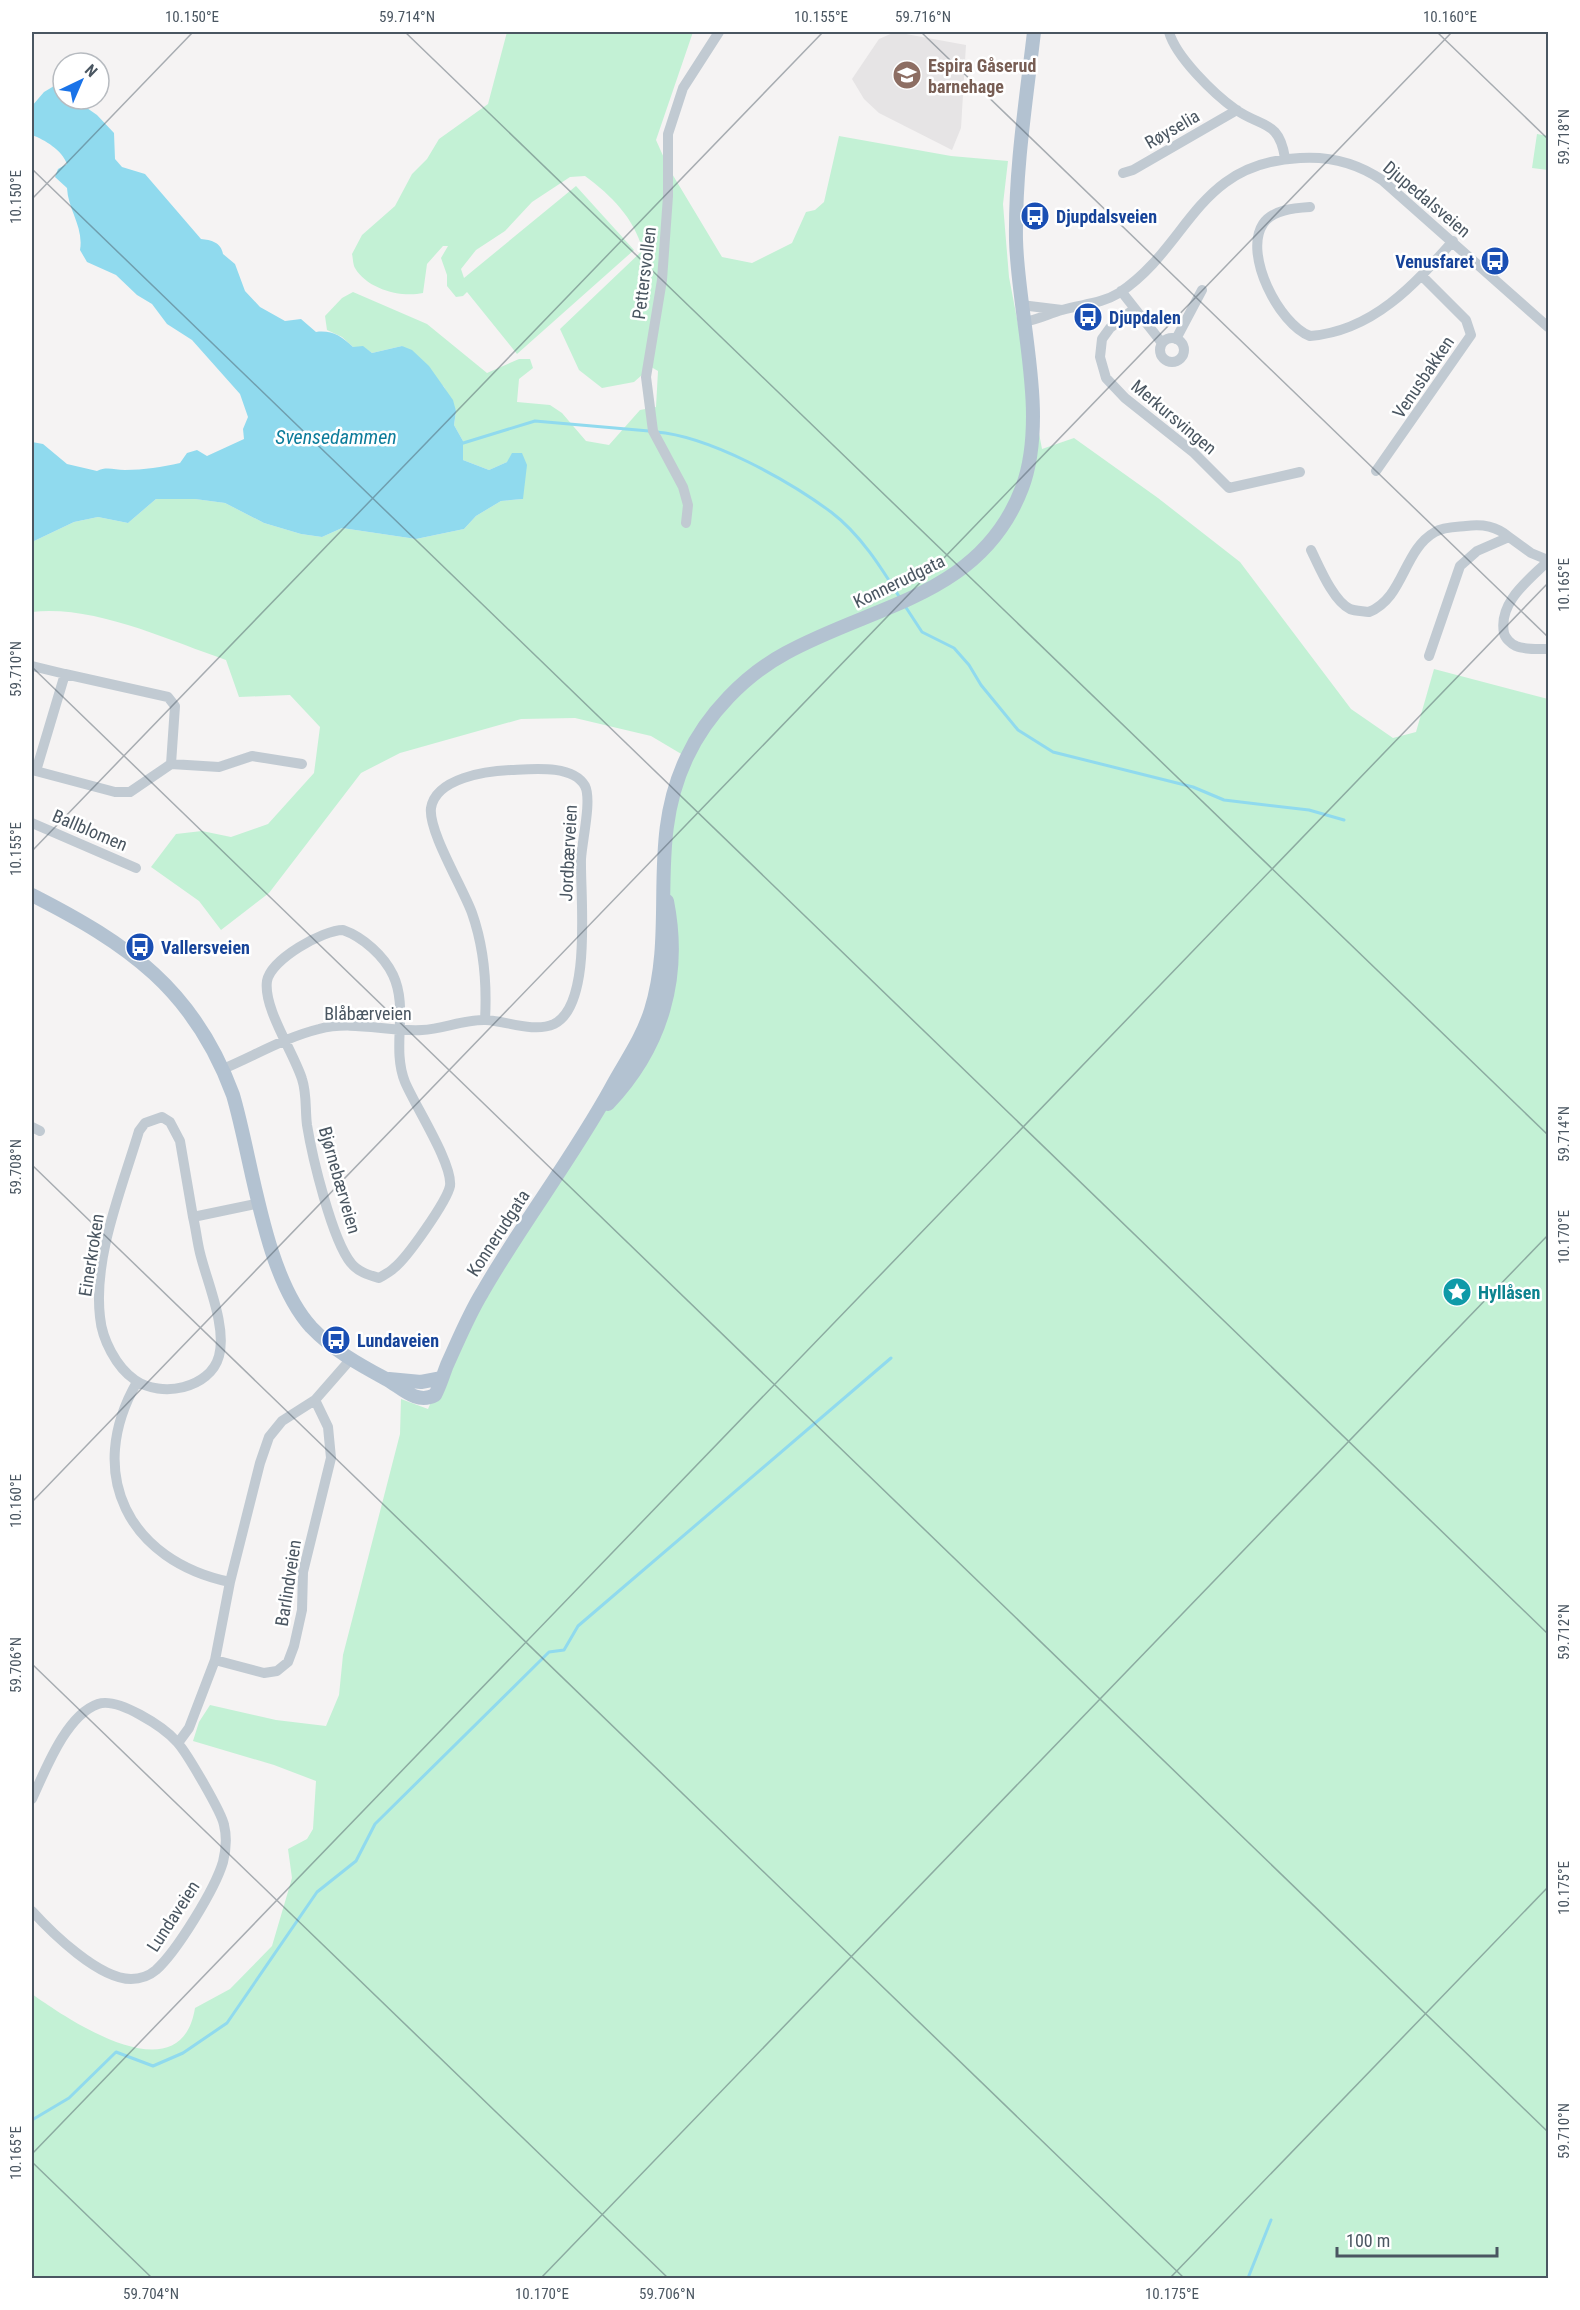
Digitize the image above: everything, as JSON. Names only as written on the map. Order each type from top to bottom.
[{"type":"main road","name":"Konnerudgata","points":[[350,1360],[387,1379],[421,1383],[441,1378],[482,1292],[597,1115],[638,1042],[652,1006],[658,974],[665,831],[673,794],[687,756],[698,738],[729,698],[755,673],[783,654],[918,596],[948,580],[985,548],[1007,517],[1022,488],[1031,453],[1033,430],[1017,262],[1017,188],[1034,32]]},
{"type":"main road","points":[[32,895],[117,943],[147,966],[188,1011],[208,1040],[223,1069],[241,1121],[276,1265],[293,1303],[310,1326],[350,1360]]},
{"type":"street","name":"Pettersvollen","points":[[686,523],[688,505],[683,487],[653,431],[646,377],[662,280],[668,196],[668,134],[683,88],[719,32]]},
{"type":"street","points":[[1168,32],[1185,60],[1237,110],[1270,126],[1282,141],[1284,158]]},
{"type":"street","name":"Røyselia","points":[[1123,173],[1133,170],[1237,110]]},
{"type":"street","name":"Djupedalsveien","points":[[1023,322],[1062,310],[1094,304],[1121,291],[1146,269],[1192,212],[1224,181],[1253,167],[1284,158],[1319,158],[1364,169],[1396,191],[1548,327]]},
{"type":"street","points":[[1310,207],[1286,210],[1274,215],[1264,223],[1258,233],[1257,242],[1267,288],[1288,319],[1310,336],[1320,335],[1370,318],[1398,299],[1454,241]]},
{"type":"street","name":"Venusbakken","points":[[1376,471],[1471,335],[1466,320],[1422,276]]},
{"type":"street","points":[[1162,343],[1176,339],[1202,290]]},
{"type":"street","points":[[1121,291],[1162,343]]},
{"type":"street","name":"Djupedalsveien","points":[[1021,305],[1062,310]]},
{"type":"street","name":"Merkursvingen","points":[[1134,309],[1110,328],[1102,339],[1102,368],[1115,388],[1193,452],[1229,488],[1300,472]]},
{"type":"street","points":[[1162,343],[1160,348],[1164,359],[1175,362],[1181,359],[1184,347],[1176,339]]},
{"type":"street","points":[[1311,550],[1331,589],[1343,603],[1350,609],[1369,612],[1388,600],[1422,541],[1436,530],[1497,527],[1532,553],[1548,561],[1513,598],[1505,610],[1503,623],[1505,637],[1515,646],[1548,649]]},
{"type":"street","points":[[1429,656],[1460,566],[1477,550],[1509,537]]},
{"type":"street","points":[[32,666],[168,697],[175,706],[171,764]]},
{"type":"street","points":[[65,674],[34,770],[115,792],[129,792],[171,764],[219,767],[252,756],[302,764]]},
{"type":"street","name":"Jordbærveien","points":[[536,769],[567,773],[584,785],[588,796],[581,862],[583,946],[580,975],[574,994],[558,1022],[551,1026],[522,1026],[484,1020],[487,988],[480,942],[464,893],[433,825],[431,807],[444,788],[475,775],[536,769]]},
{"type":"street","name":"Ballblomen","points":[[32,822],[136,868]]},
{"type":"street","points":[[287,1041],[270,1001],[267,982],[270,974],[292,953],[327,932],[336,930],[352,933],[359,938],[382,959],[393,974],[401,1003],[399,1029]]},
{"type":"street","name":"Blåbærveien","points":[[223,1069],[320,1028],[436,1029],[484,1020]]},
{"type":"street","name":"Bjørnebærveien","points":[[287,1041],[303,1081],[311,1142],[327,1204],[344,1251],[360,1272],[379,1278],[395,1268],[408,1252],[450,1187],[450,1176],[444,1160],[405,1081],[398,1056],[399,1029]]},
{"type":"street","name":"Einerkroken","points":[[162,1117],[171,1122],[175,1128],[193,1217],[220,1331],[219,1356],[214,1367],[191,1385],[163,1389],[137,1382],[118,1363],[106,1339],[100,1320],[98,1292],[118,1194],[139,1131],[153,1118],[162,1117]]},
{"type":"street","points":[[193,1217],[260,1203]]},
{"type":"street","points":[[178,1743],[189,1728],[215,1660],[260,1462],[269,1437],[282,1421],[315,1400],[350,1360]]},
{"type":"street","points":[[137,1382],[122,1418],[116,1457],[120,1493],[130,1519],[153,1547],[174,1562],[199,1574],[231,1582]]},
{"type":"street","name":"Barlindveien","points":[[215,1660],[264,1673],[277,1671],[288,1662],[302,1610],[303,1572],[331,1458],[327,1426],[315,1400]]},
{"type":"street","name":"Lundaveien","points":[[32,1799],[72,1724],[85,1711],[98,1704],[110,1702],[120,1705],[167,1733],[178,1743],[224,1823],[226,1844],[216,1879],[170,1955],[156,1971],[143,1978],[129,1979],[111,1975],[69,1946],[32,1911]]},
{"type":"shaded area","points":[[895,32],[966,45],[961,128],[952,150],[879,113],[864,99],[852,79],[879,39]]},
{"type":"green space","points":[[507,32],[693,32],[656,140],[668,167],[722,257],[752,263],[792,243],[806,212],[815,210],[824,202],[839,136],[951,156],[1008,161],[1003,204],[1009,277],[1042,449],[1074,438],[1158,498],[1240,562],[1351,709],[1393,738],[1416,732],[1434,669],[1548,699],[1548,2278],[32,2278],[32,1994],[72,2020],[122,2044],[147,2049],[169,2047],[186,2034],[195,2008],[230,1989],[272,1946],[292,1878],[288,1849],[307,1839],[313,1829],[316,1781],[274,1765],[193,1741],[199,1722],[210,1705],[276,1720],[326,1726],[339,1695],[343,1655],[400,1434],[401,1399],[428,1409],[466,1321],[648,1038],[663,874],[683,755],[651,736],[575,718],[521,719],[400,753],[361,773],[269,893],[221,930],[199,901],[151,867],[176,834],[202,831],[231,837],[268,824],[314,773],[320,727],[290,695],[239,697],[226,660],[106,619],[56,611],[32,612],[32,542],[74,522],[98,517],[128,523],[156,499],[195,499],[225,503],[264,523],[301,534],[322,537],[342,528],[416,539],[464,529],[476,516],[501,501],[523,499],[507,462],[489,470],[463,460],[463,441],[454,425],[456,411],[444,387],[402,346],[372,353],[363,347],[353,347],[342,337],[327,330],[325,316],[342,298],[353,292],[427,324],[487,373],[519,359],[530,359],[533,368],[519,379],[517,402],[550,405],[562,413],[586,441],[609,445],[640,410],[656,407],[658,371],[651,367],[634,382],[602,388],[579,370],[560,329],[643,250],[634,227],[620,208],[585,176],[570,177],[532,202],[505,231],[476,250],[461,269],[464,278],[576,186],[634,250],[517,354],[467,292],[463,296],[456,297],[447,286],[447,275],[441,258],[448,246],[443,246],[427,264],[423,293],[405,294],[385,290],[368,281],[354,267],[352,254],[362,235],[395,206],[412,174],[427,159],[439,139],[488,104]]},
{"type":"green space","points":[[1537,134],[1548,136],[1548,170],[1532,168]]},
{"type":"water","name":"Svensedammen","points":[[51,88],[51,111],[91,111],[97,115],[114,133],[115,159],[122,167],[145,174],[201,239],[218,244],[223,254],[235,264],[245,291],[260,307],[285,321],[301,319],[316,332],[336,335],[353,347],[363,346],[372,353],[402,346],[412,350],[429,366],[453,400],[456,411],[454,425],[463,441],[463,460],[489,470],[507,462],[512,453],[522,453],[527,465],[523,499],[501,501],[476,516],[464,529],[416,539],[342,528],[322,537],[301,534],[264,523],[225,503],[195,499],[156,499],[128,523],[98,517],[74,522],[32,542],[32,442],[43,444],[67,464],[97,471],[107,468],[146,469],[180,463],[187,453],[197,450],[207,456],[244,439],[243,429],[248,417],[240,394],[192,340],[167,324],[152,304],[137,295],[116,275],[87,262],[80,250],[80,234],[67,188],[55,177],[58,169],[67,164],[65,159],[52,146],[32,135],[32,106],[44,92]]},
{"type":"waterway","points":[[460,444],[535,421],[649,431]]},
{"type":"waterway","points":[[656,432],[677,435],[723,451],[771,474],[831,512],[861,541],[900,598]]},
{"type":"waterway","points":[[905,606],[922,632],[954,648],[1018,730],[1053,752],[1193,787],[1224,800],[1309,810],[1344,820]]},
{"type":"waterway","points":[[32,2120],[69,2098],[116,2052],[153,2066],[183,2053],[227,2023],[317,1892],[356,1861],[375,1824],[549,1652],[564,1650],[578,1626],[891,1358]]},
{"type":"waterway","points":[[1248,2278],[1271,2220]]},
{"type":"place","name":"Espira Gåserud barnehage","points":[[907,75]]},
{"type":"place","name":"Djupdalsveien","points":[[1035,216]]},
{"type":"place","name":"Venusfaret","points":[[1495,261]]},
{"type":"place","name":"Djupdalen","points":[[1088,317]]},
{"type":"place","name":"Vallersveien","points":[[140,947]]},
{"type":"place","name":"Hyllåsen","points":[[1457,1292]]},
{"type":"place","name":"Lundaveien","points":[[336,1340]]}]
